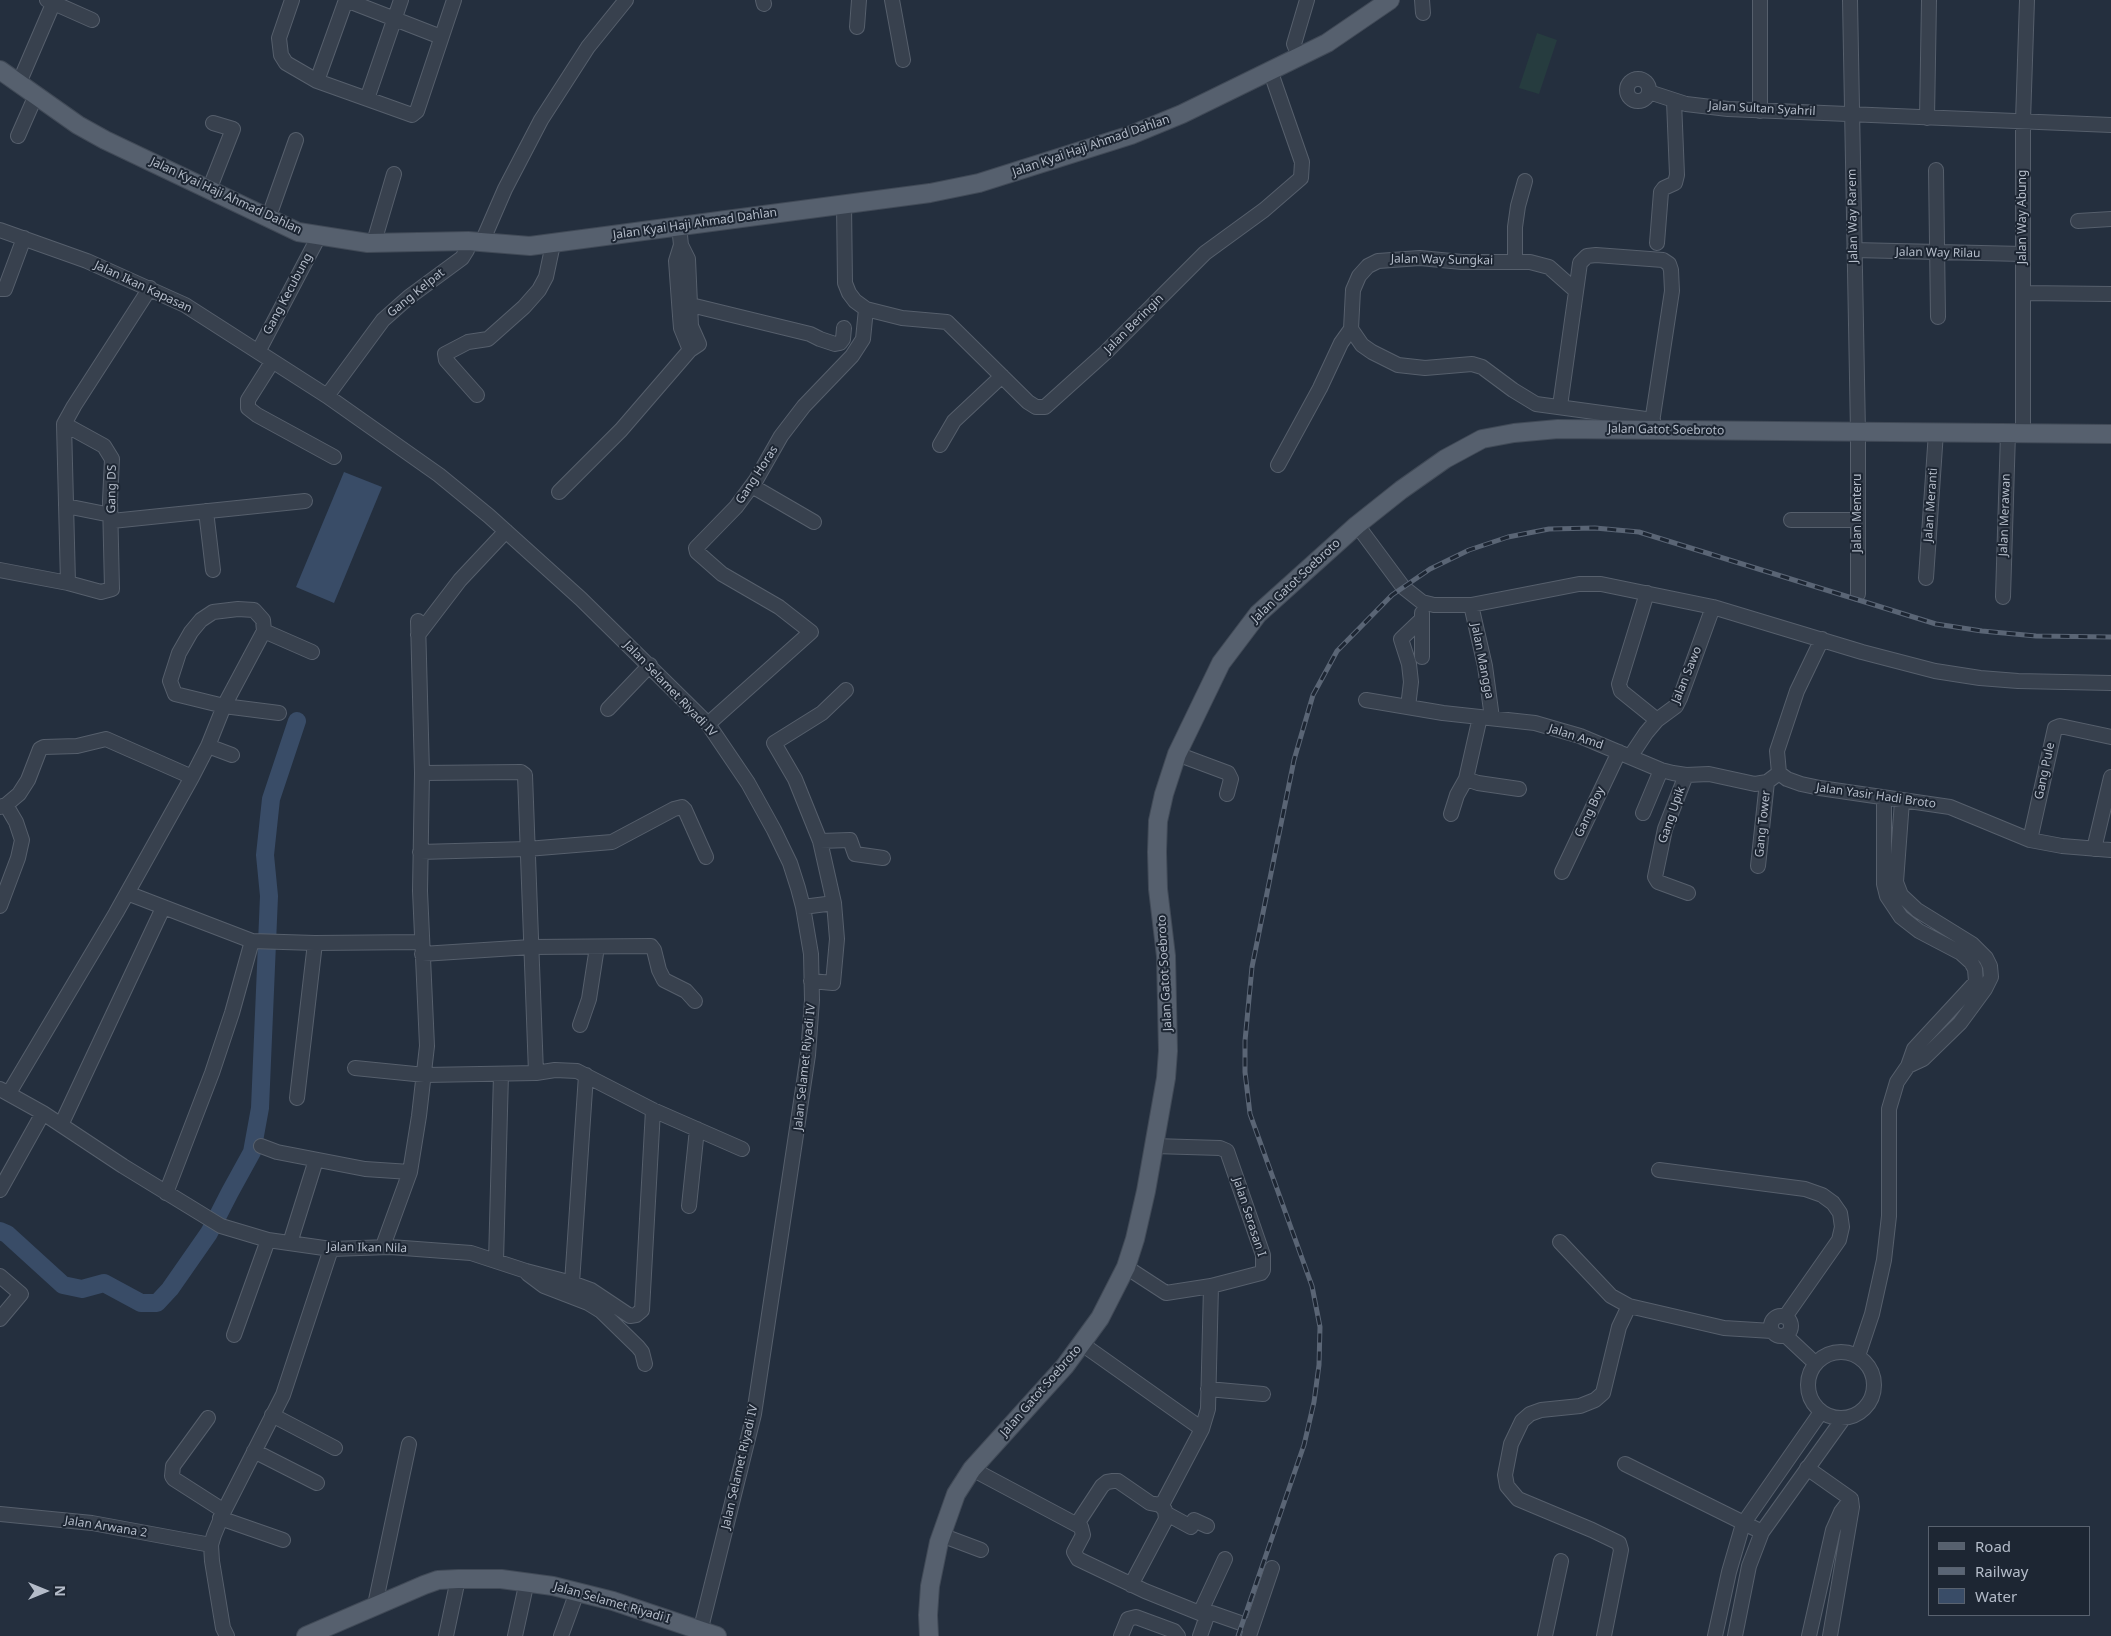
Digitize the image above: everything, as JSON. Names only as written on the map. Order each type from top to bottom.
[{"type":"main road","name":"Jalan Kyai Haji Ahmad Dahlan","points":[[0,70],[85,128],[298,232],[374,242],[475,242],[530,246],[930,194],[997,178],[1154,126],[1182,114],[1347,31],[1390,0]]},
{"type":"main road","name":"Jalan Gatot Soebroto","points":[[929,1636],[930,1586],[941,1535],[956,1494],[972,1469],[1065,1366],[1082,1344],[1100,1318],[1126,1267],[1146,1191],[1166,1078],[1168,1051],[1166,956],[1158,889],[1158,829],[1164,794],[1177,754],[1221,663],[1258,614],[1357,525],[1401,490],[1445,459],[1482,439],[1514,433],[1558,429],[1652,425],[1858,432],[2111,434]]},
{"type":"main road","name":"Jalan Selamet Riyadi I","points":[[306,1636],[424,1584],[438,1580],[458,1579],[527,1581],[577,1592],[613,1601],[706,1634]]},
{"type":"street","points":[[292,0],[280,31],[279,45],[283,59],[318,81],[412,114],[416,113],[454,0]]},
{"type":"street","points":[[318,81],[346,0],[441,37]]},
{"type":"street","points":[[367,99],[401,0]]},
{"type":"street","name":"Gang Kelpat","points":[[327,396],[383,320],[409,297],[462,258],[475,242],[510,181],[541,120],[588,47],[626,0]]},
{"type":"street","points":[[857,27],[859,0]]},
{"type":"street","points":[[892,0],[903,60]]},
{"type":"street","points":[[1299,56],[1294,44],[1307,0]]},
{"type":"street","points":[[1760,0],[1760,111]]},
{"type":"street","name":"Jalan Way Rarem","points":[[1850,0],[1858,432]]},
{"type":"street","points":[[1927,118],[1928,0]]},
{"type":"street","name":"Jalan Way Abung","points":[[2015,433],[2023,294],[2023,121],[2027,0]]},
{"type":"street","points":[[18,83],[50,2],[92,20]]},
{"type":"street","name":"Jalan Beringin","points":[[866,309],[902,318],[947,322],[1019,394],[1036,407],[1045,407],[1052,403],[1205,253],[1264,210],[1301,178],[1302,162],[1270,70]]},
{"type":"street","name":"Jalan Sultan Syahril","points":[[1649,92],[1674,101],[1706,107],[1760,111],[1851,113],[2111,125]]},
{"type":"street","points":[[18,136],[36,95]]},
{"type":"street","points":[[1657,243],[1661,192],[1664,188],[1675,183],[1677,175],[1674,101]]},
{"type":"street","points":[[209,190],[232,129],[212,123]]},
{"type":"street","points":[[268,219],[296,140]]},
{"type":"street","points":[[1936,170],[1938,317]]},
{"type":"street","points":[[374,242],[394,174]]},
{"type":"street","points":[[1515,261],[1515,227],[1518,206],[1525,181]]},
{"type":"street","points":[[844,204],[845,283],[849,293],[866,309]]},
{"type":"street","points":[[2078,221],[2111,219]]},
{"type":"street","points":[[559,492],[621,430],[690,350],[699,344],[691,326],[684,301],[688,259],[681,244],[679,226]]},
{"type":"street","name":"Jalan Ikan Kapasan","points":[[0,230],[87,260],[184,305],[327,396]]},
{"type":"street","name":"Gang Kecubung","points":[[258,352],[319,236]]},
{"type":"street","points":[[0,289],[5,289],[24,238]]},
{"type":"street","points":[[477,395],[446,360],[445,354],[468,342],[488,340],[524,307],[546,277],[553,244]]},
{"type":"street","name":"Jalan Way Rilau","points":[[1854,250],[2023,254]]},
{"type":"street","points":[[1278,465],[1320,388],[1341,343],[1351,329],[1362,345],[1398,365],[1425,368],[1457,364],[1477,365],[1536,404],[1560,406],[1652,425],[1672,291],[1669,264],[1659,260],[1596,255],[1587,256],[1580,264],[1560,406]]},
{"type":"street","name":"Jalan Way Sungkai","points":[[1351,329],[1353,290],[1359,276],[1368,266],[1378,260],[1420,258],[1462,262],[1530,262],[1549,267],[1575,290]]},
{"type":"street","points":[[0,570],[68,583],[64,424],[150,288]]},
{"type":"street","points":[[2023,294],[2111,294]]},
{"type":"street","points":[[684,301],[810,334],[820,340],[835,344],[840,343],[843,339],[844,328]]},
{"type":"street","name":"Gang Horas","points":[[708,724],[811,632],[779,608],[722,574],[696,550],[700,543],[736,507],[752,486],[780,436],[813,395],[838,372],[856,350],[865,330],[866,309]]},
{"type":"street","points":[[272,362],[248,400],[248,408],[257,416],[334,457]]},
{"type":"street","points":[[940,445],[954,421],[1002,376]]},
{"type":"street","name":"Jalan Selamet Riyadi IV","points":[[327,396],[439,475],[506,531],[582,599],[650,665],[708,724],[748,784],[790,863],[803,908],[810,954],[812,1000],[807,1065],[754,1414],[706,1634]]},
{"type":"street","name":"Gang DS","points":[[64,424],[104,446],[110,452],[112,458],[112,589],[101,592],[68,583]]},
{"type":"street","name":"Jalan Menteru","points":[[1858,432],[1858,594]]},
{"type":"street","name":"Jalan Meranti","points":[[1926,578],[1936,432]]},
{"type":"street","name":"Jalan Merawan","points":[[2003,596],[2015,433]]},
{"type":"street","points":[[752,486],[814,522]]},
{"type":"street","name":"Gang DS","points":[[111,518],[305,501]]},
{"type":"street","points":[[66,506],[111,518]]},
{"type":"street","points":[[206,511],[213,570]]},
{"type":"street","points":[[1791,520],[1858,520]]},
{"type":"street","points":[[1357,525],[1403,587],[1422,602],[1434,605],[1471,605],[1579,584],[1601,584],[1713,607],[1862,652],[1935,671],[1980,678],[2111,683]]},
{"type":"street","points":[[418,635],[460,580],[506,531]]},
{"type":"street","points":[[1647,593],[1619,684],[1621,691],[1657,720]]},
{"type":"street","points":[[1422,602],[1422,657]]},
{"type":"street","name":"Jalan Mangga","points":[[1471,605],[1485,666],[1486,717]]},
{"type":"street","name":"Jalan Sawo","points":[[1624,754],[1657,720],[1668,713],[1680,698],[1713,607]]},
{"type":"street","points":[[4,1091],[127,893],[192,777],[208,746],[224,706],[264,631],[263,620],[254,610],[238,609],[212,612],[201,620],[191,632],[179,653],[170,681],[175,694],[224,706],[279,712]]},
{"type":"street","points":[[1408,707],[1411,682],[1409,664],[1401,639],[1422,619]]},
{"type":"street","points":[[383,1246],[410,1172],[425,1076],[427,1022],[422,948],[420,852],[422,773],[418,621]]},
{"type":"street","points":[[264,631],[312,652]]},
{"type":"street","points":[[1767,782],[1779,773],[1777,751],[1780,739],[1797,692],[1822,640]]},
{"type":"street","points":[[608,709],[650,665]]},
{"type":"street","points":[[812,981],[834,983],[837,939],[834,903],[820,841],[795,779],[774,743],[822,712],[846,690]]},
{"type":"street","name":"Jalan Amd","points":[[1366,700],[1535,723],[1580,736],[1661,770],[1686,775],[1709,774],[1754,784],[1767,782]]},
{"type":"street","points":[[1451,814],[1466,779],[1486,717]]},
{"type":"street","name":"Gang Pule","points":[[2030,840],[2056,728],[2060,726],[2111,737]]},
{"type":"street","points":[[0,906],[18,858],[22,840],[16,822],[3,806],[19,794],[28,780],[40,749],[44,747],[77,746],[106,739],[192,777]]},
{"type":"street","points":[[208,746],[232,755]]},
{"type":"street","points":[[1177,754],[1228,773],[1231,779],[1227,794]]},
{"type":"street","name":"Gang Boy","points":[[1562,872],[1624,754]]},
{"type":"street","points":[[1643,813],[1661,770]]},
{"type":"street","points":[[422,773],[523,772],[525,778],[536,1073]]},
{"type":"street","name":"Jalan Yasir Hadi Broto","points":[[1779,773],[1801,784],[1884,799],[1933,803],[1950,807],[2030,840],[2062,846],[2111,850]]},
{"type":"street","name":"Gang Upik","points":[[1686,775],[1665,829],[1655,877],[1658,882],[1688,893]]},
{"type":"street","points":[[2094,849],[2111,777]]},
{"type":"street","points":[[1466,779],[1478,783],[1519,789]]},
{"type":"street","name":"Gang Tower","points":[[1758,866],[1767,782]]},
{"type":"street","points":[[1858,1356],[1872,1314],[1884,1260],[1889,1216],[1889,1108],[1897,1082],[1908,1066],[1924,1060],[1960,1023],[1981,986],[1991,977],[1990,966],[1986,958],[1972,944],[1917,910],[1890,883],[1884,799]]},
{"type":"street","points":[[1890,883],[1902,801]]},
{"type":"street","points":[[420,852],[527,849],[612,842],[674,809],[682,807],[706,857]]},
{"type":"street","points":[[820,841],[850,840],[855,854],[883,858]]},
{"type":"street","points":[[127,893],[163,908],[259,942],[422,948],[651,946],[664,980],[686,991],[695,1001]]},
{"type":"street","points":[[803,908],[834,903]]},
{"type":"street","points":[[61,1124],[163,908]]},
{"type":"street","points":[[166,1193],[259,942]]},
{"type":"street","points":[[297,1098],[315,943]]},
{"type":"street","points":[[580,1025],[589,999],[598,947]]},
{"type":"street","points":[[355,1068],[425,1076],[536,1073],[567,1070],[586,1075],[653,1110],[742,1149]]},
{"type":"street","points":[[496,1261],[501,1074]]},
{"type":"street","points":[[572,1283],[586,1075]]},
{"type":"street","name":"Jalan Ikan Nila","points":[[4,1091],[61,1124],[215,1223],[268,1240],[330,1249],[383,1246],[471,1253],[526,1271],[572,1283],[599,1295],[628,1316],[640,1313],[642,1310],[653,1110]]},
{"type":"street","points":[[0,1190],[43,1113]]},
{"type":"street","points":[[689,1206],[697,1129]]},
{"type":"street","points":[[261,1146],[277,1152],[365,1169],[410,1172]]},
{"type":"street","name":"Jalan Serasan I","points":[[1126,1267],[1166,1292],[1211,1286],[1260,1273],[1264,1266],[1263,1255],[1227,1151],[1220,1148],[1154,1146]]},
{"type":"street","points":[[290,1243],[316,1160]]},
{"type":"street","points":[[1659,1170],[1805,1190],[1822,1195],[1833,1203],[1840,1213],[1842,1227],[1838,1240],[1785,1317],[1791,1326],[1779,1333]]},
{"type":"street","points":[[234,1336],[268,1240]]},
{"type":"street","points":[[1560,1242],[1612,1296],[1628,1306],[1724,1328],[1779,1333],[1815,1363]]},
{"type":"street","points":[[227,1636],[223,1628],[211,1545],[222,1515],[282,1395],[330,1249]]},
{"type":"street","points":[[526,1271],[544,1286],[588,1303],[601,1311],[638,1346],[642,1352],[645,1364]]},
{"type":"street","points":[[0,1276],[21,1294],[0,1319]]},
{"type":"street","points":[[1132,1585],[1163,1510],[1164,1501],[1202,1429],[1208,1410],[1211,1286]]},
{"type":"street","points":[[1604,1636],[1621,1550],[1619,1543],[1518,1499],[1507,1486],[1506,1475],[1511,1444],[1522,1421],[1530,1414],[1542,1410],[1580,1406],[1595,1400],[1604,1393],[1619,1327],[1628,1306]]},
{"type":"street","points":[[1082,1344],[1202,1429]]},
{"type":"street","points":[[1843,1351],[1858,1356],[1868,1364],[1874,1376],[1874,1389],[1869,1404],[1858,1414],[1843,1419],[1828,1416],[1821,1412],[1810,1398],[1808,1380],[1815,1363],[1828,1354],[1843,1351]]},
{"type":"street","points":[[1208,1389],[1263,1394]]},
{"type":"street","points":[[1715,1636],[1729,1572],[1743,1524],[1821,1412]]},
{"type":"street","points":[[272,1415],[335,1448]]},
{"type":"street","points":[[208,1418],[173,1466],[172,1476],[222,1515],[283,1540]]},
{"type":"street","points":[[1735,1636],[1749,1566],[1762,1532],[1843,1419]]},
{"type":"street","points":[[376,1605],[409,1444]]},
{"type":"street","points":[[254,1451],[316,1483]]},
{"type":"street","points":[[1625,1464],[1762,1532]]},
{"type":"street","points":[[1807,1468],[1851,1499]]},
{"type":"street","points":[[972,1469],[1077,1524],[1083,1531],[1083,1535],[1075,1548],[1075,1556],[1132,1585],[1204,1615],[1212,1613],[1222,1615],[1250,1632],[1272,1568]]},
{"type":"street","points":[[1077,1524],[1107,1482],[1118,1481],[1190,1527],[1194,1520],[1207,1526]]},
{"type":"street","points":[[1809,1636],[1833,1530],[1841,1512],[1851,1499]]},
{"type":"street","points":[[1830,1636],[1851,1513],[1851,1499]]},
{"type":"street","name":"Jalan Arwana 2","points":[[0,1514],[92,1523],[211,1545]]},
{"type":"street","points":[[941,1535],[981,1550]]},
{"type":"street","points":[[1200,1636],[1204,1615],[1225,1559]]},
{"type":"street","points":[[1545,1636],[1561,1561]]},
{"type":"street","points":[[446,1636],[458,1579]]},
{"type":"street","points":[[515,1636],[527,1581]]},
{"type":"street","points":[[561,1636],[577,1592]]},
{"type":"street","points":[[1121,1636],[1128,1619],[1136,1617],[1174,1631],[1178,1636]]},
{"type":"green space","points":[[1537,33],[1557,40],[1539,94],[1519,88]]},
{"type":"water","points":[[344,472],[382,487],[334,603],[296,587]]},
{"type":"waterway","points":[[0,1231],[7,1234],[63,1285],[82,1289],[104,1283],[141,1303],[157,1303],[170,1289],[209,1233],[252,1152],[260,1108],[269,896],[265,855],[271,799],[297,721]]},
{"type":"railway","points":[[1238,1636],[1304,1445],[1314,1402],[1319,1365],[1320,1327],[1312,1286],[1250,1114],[1245,1072],[1245,1041],[1252,967],[1294,760],[1313,695],[1337,651],[1392,595],[1430,569],[1469,550],[1508,537],[1549,529],[1595,528],[1639,532],[1936,624],[2036,636],[2111,637]]}]
